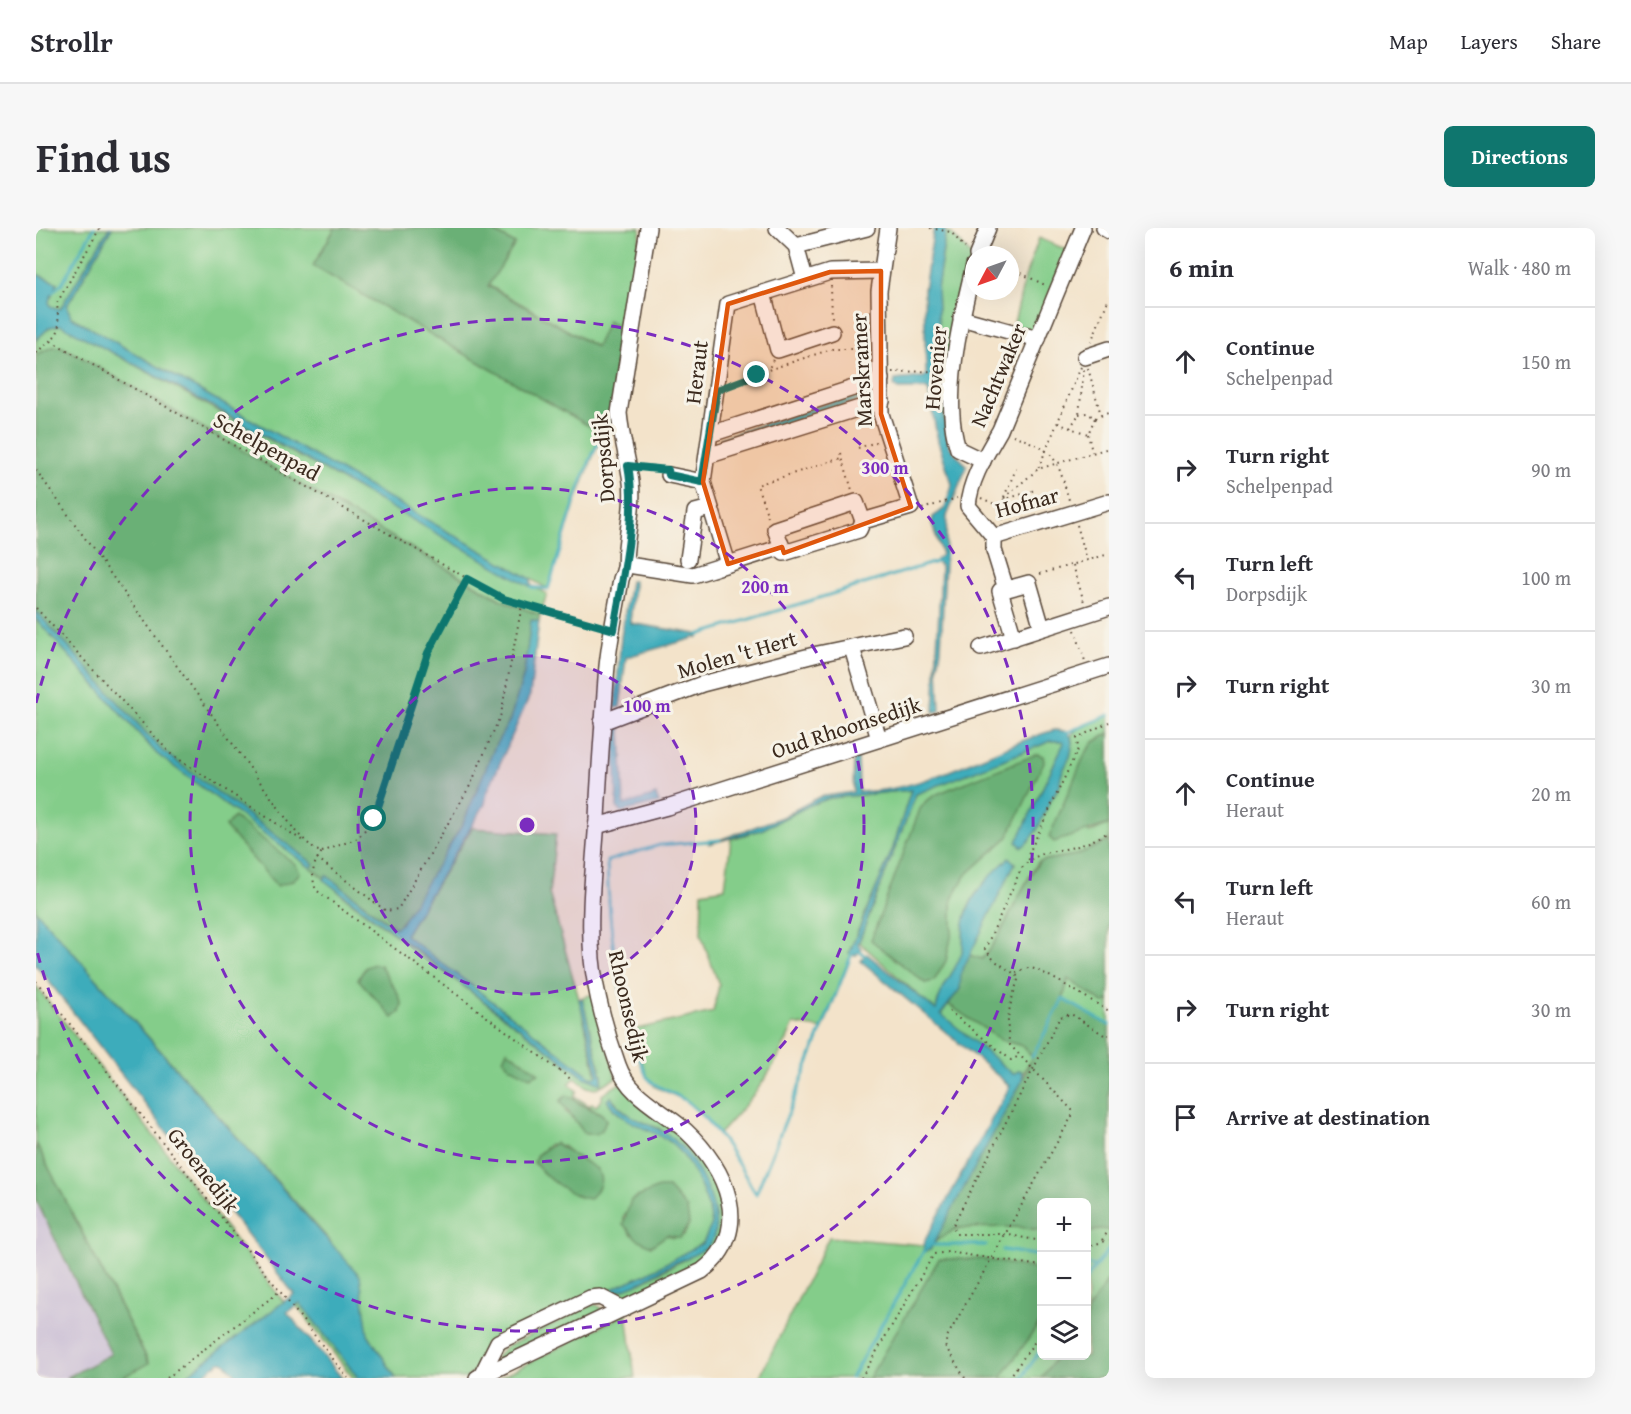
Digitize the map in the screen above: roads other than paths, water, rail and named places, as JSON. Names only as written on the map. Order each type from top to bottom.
[{"type":"street","name":"Dorpsdijk","points":[[596,826],[602,722],[621,579],[628,565],[625,552],[631,493],[619,413],[648,228]]},
{"type":"street","points":[[777,228],[796,246],[805,279]]},
{"type":"street","points":[[796,246],[867,228]]},
{"type":"street","name":"Marskramer","points":[[863,521],[911,507],[881,414],[881,272],[888,228]]},
{"type":"street","name":"Hovenier","points":[[980,246],[988,228]]},
{"type":"street","name":"Nachtwaker","points":[[965,499],[1000,430],[1083,228]]},
{"type":"street","points":[[1104,228],[1109,231]]},
{"type":"street","points":[[832,332],[778,350],[763,293],[830,272],[881,272]]},
{"type":"street","name":"Heraut","points":[[728,564],[702,482],[711,434],[728,304],[763,293]]},
{"type":"street","name":"Hovenier","points":[[965,300],[954,383],[953,423],[958,449],[983,460]]},
{"type":"street","points":[[961,318],[1038,339]]},
{"type":"street","points":[[1085,357],[1109,349]]},
{"type":"street","points":[[711,434],[881,375]]},
{"type":"street","points":[[707,456],[882,401]]},
{"type":"street","points":[[669,475],[702,482]]},
{"type":"street","name":"Hofnar","points":[[965,499],[1001,536],[1109,502]]},
{"type":"street","points":[[856,501],[863,521],[859,530],[784,554],[775,529],[856,501]]},
{"type":"street","points":[[688,559],[695,512],[710,508]]},
{"type":"street","points":[[1001,536],[994,550],[1006,590]]},
{"type":"street","points":[[628,565],[693,575],[782,547]]},
{"type":"street","points":[[1014,638],[1000,591],[1029,583],[1042,628]]},
{"type":"street","points":[[981,648],[1109,607]]},
{"type":"street","name":"Molen 't Hert","points":[[602,722],[702,684],[818,654],[904,636]]},
{"type":"street","points":[[852,648],[879,739]]},
{"type":"street","name":"Oud Rhoonsedijk","points":[[596,826],[668,807],[1109,666]]},
{"type":"street","name":"Rhoonsedijk","points":[[479,1377],[692,1276],[712,1263],[729,1232],[730,1199],[722,1179],[702,1149],[686,1131],[631,1087],[618,1066],[592,961],[591,898],[596,826]]},
{"type":"street","name":"Rhoonsedijk","points":[[479,1377],[498,1342],[590,1298],[600,1297],[623,1309]]},
{"type":"water","points":[[109,228],[112,228],[67,306],[71,317],[531,579],[531,587],[212,406],[61,325],[50,327],[36,340],[36,274],[57,283],[49,301],[50,306],[60,309]]},
{"type":"water","points":[[934,228],[946,228],[937,289],[943,416],[949,446],[967,466],[947,516],[941,650],[938,666],[940,711],[934,712],[941,567],[936,560],[942,555],[932,523],[933,517],[945,508],[952,484],[938,441],[928,389],[898,389],[894,386],[895,380],[926,375],[924,289]]},
{"type":"water","points":[[865,390],[869,393],[870,398],[724,444],[720,438]]},
{"type":"water","points":[[630,581],[634,581],[634,586],[630,623],[697,634],[698,637],[626,657],[620,707],[615,708],[621,637]]},
{"type":"water","points":[[36,611],[162,751],[314,864],[311,868],[157,754],[36,619]]},
{"type":"water","points":[[531,620],[539,621],[530,695],[487,793],[485,804],[405,935],[593,1078],[598,1075],[579,999],[582,998],[602,1076],[601,1084],[584,1077],[324,880],[326,875],[394,928],[401,924],[463,824],[495,746],[510,720],[524,674]]},
{"type":"water","points":[[614,724],[621,728],[624,805],[656,795],[659,803],[622,812],[617,808]]},
{"type":"water","points":[[1055,730],[1064,731],[1071,736],[1071,752],[1060,779],[1060,786],[1050,801],[1039,826],[1022,847],[1017,842],[1064,743],[1062,741],[1051,741],[916,794],[858,944],[862,949],[855,956],[849,953],[893,848],[911,790],[830,798],[810,805],[761,830],[708,844],[782,817],[819,797],[853,792],[854,755],[858,755],[859,792],[885,790],[935,777],[1006,747]]},
{"type":"water","points":[[1009,858],[1015,863],[961,973],[960,989],[941,1014],[1013,1074],[1020,1070],[1023,1073],[1022,1081],[930,1250],[923,1252],[925,1240],[1010,1086],[861,961],[867,954],[936,1010],[940,995],[961,955],[964,923],[970,904],[987,879]]},
{"type":"water","points":[[36,911],[360,1276],[368,1334],[396,1378],[358,1378],[300,1303],[287,1312],[342,1378],[239,1378],[224,1362],[220,1362],[199,1378],[183,1378],[294,1294],[36,965]]},
{"type":"water","points":[[611,1097],[628,1114],[664,1132],[681,1146],[696,1166],[710,1194],[716,1223],[714,1236],[704,1249],[635,1285],[613,1292],[612,1289],[648,1273],[703,1243],[712,1224],[697,1178],[684,1156],[669,1141],[627,1120],[607,1100]]},
{"type":"waterway","points":[[53,292],[62,283],[94,228]]},
{"type":"waterway","points":[[531,587],[548,589],[583,478],[613,417]]},
{"type":"waterway","points":[[698,635],[936,562],[945,555]]},
{"type":"waterway","points":[[1064,734],[1109,715]]},
{"type":"waterway","points":[[720,840],[660,845],[607,861],[610,916],[622,999],[637,1052],[647,1077],[685,1100],[700,1113],[727,1146],[756,1194],[853,951]]},
{"type":"waterway","points":[[856,949],[868,958]]},
{"type":"waterway","points":[[1032,1057],[1063,999],[1109,1025]]},
{"type":"waterway","points":[[931,1245],[986,1245]]},
{"type":"waterway","points":[[851,1378],[925,1249]]},
{"type":"waterway","points":[[1091,1272],[1109,1249]]},
{"type":"waterway","points":[[1003,1250],[1037,1255]]},
{"type":"waterway","points":[[1091,1265],[1095,1266]]},
{"type":"waterway","points":[[1022,1378],[1037,1355]]}]
